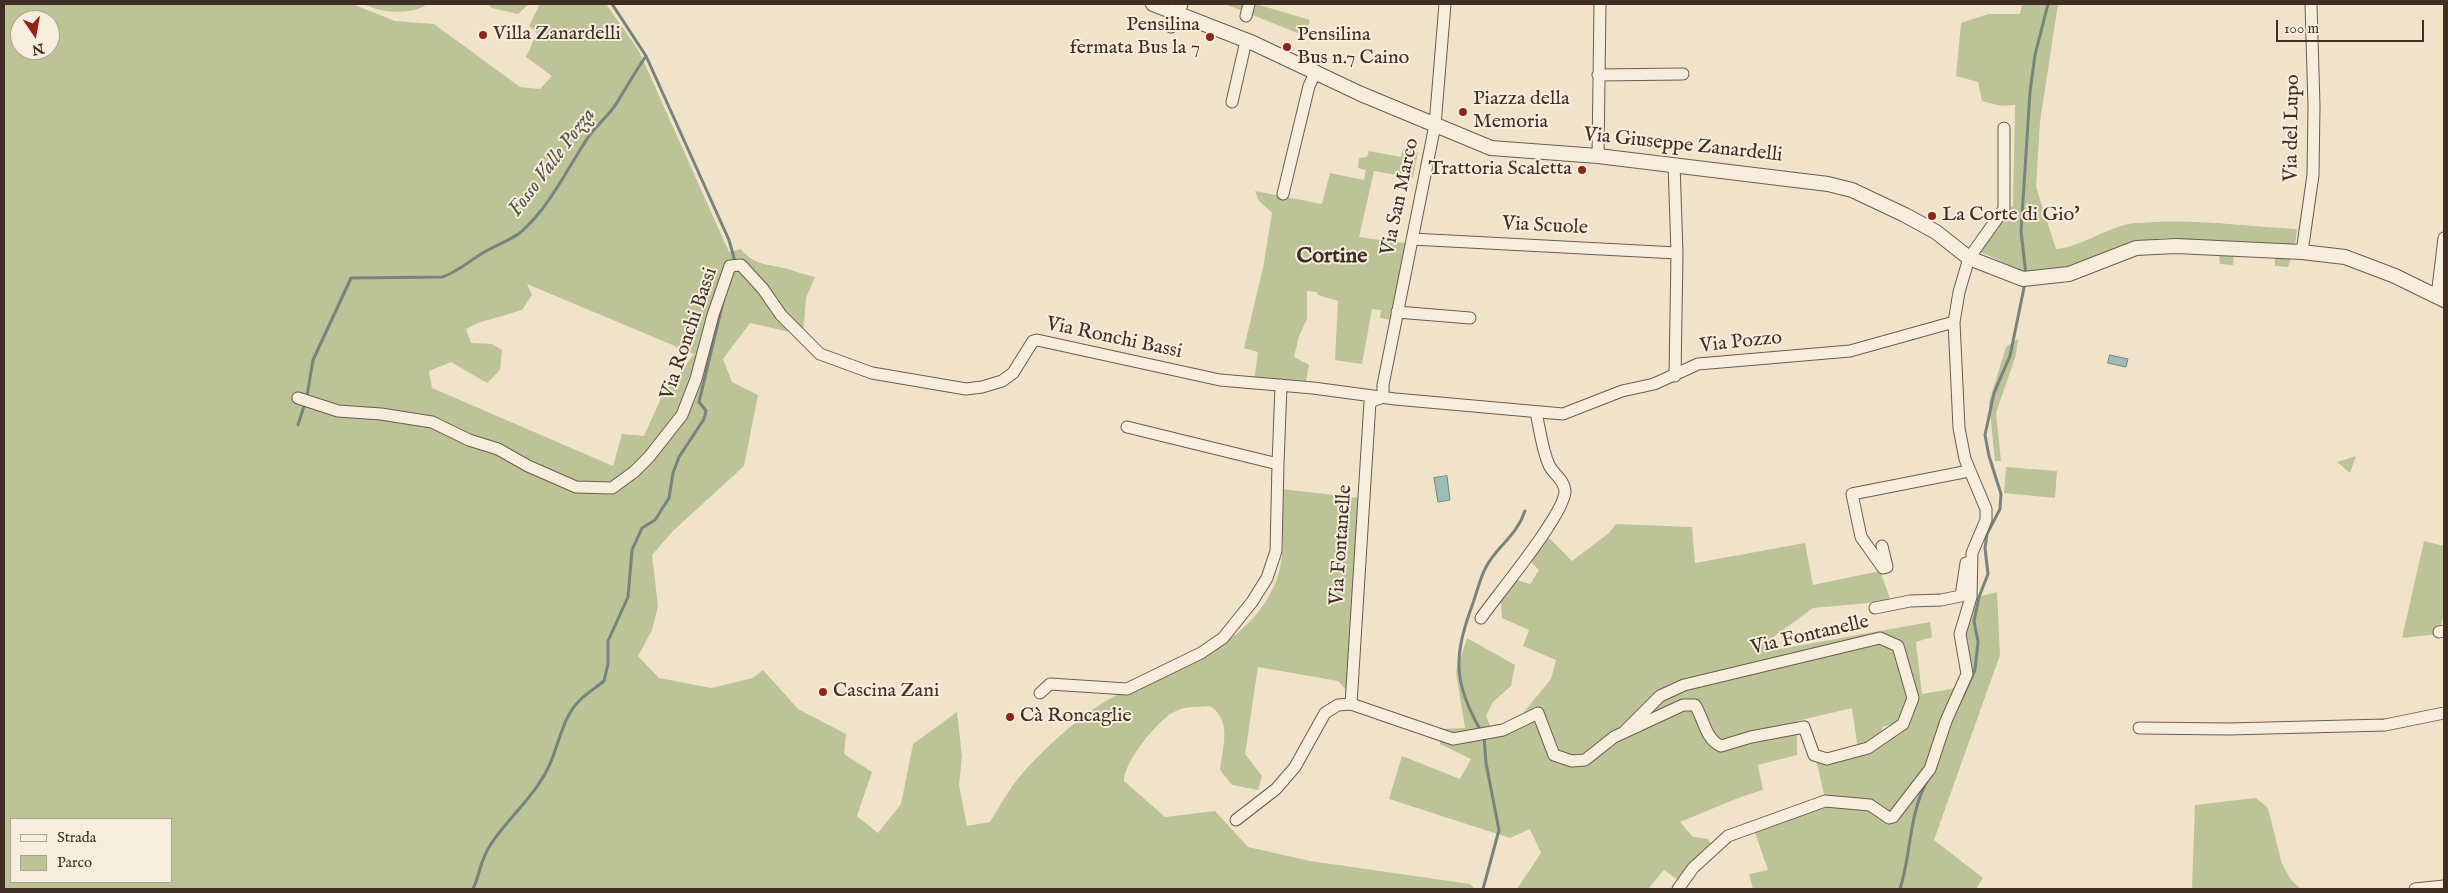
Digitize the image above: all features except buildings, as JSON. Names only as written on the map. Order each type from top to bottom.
[{"type":"street","name":"Via Giuseppe Zanardelli","points":[[1152,4],[1179,10],[1316,71],[1362,94],[1491,148],[1674,164],[1798,179],[1852,190],[1936,232],[1969,258],[2018,278],[2034,280],[2069,274],[2136,248],[2176,246],[2302,252],[2345,257],[2440,298]]},
{"type":"street","points":[[1246,16],[1249,4]]},
{"type":"street","name":"Via San Marco","points":[[1383,397],[1397,312],[1435,125],[1446,4]]},
{"type":"street","points":[[1598,156],[1600,4]]},
{"type":"street","name":"Via del Lupo","points":[[2302,252],[2313,175],[2314,106],[2311,4]]},
{"type":"street","points":[[1171,26],[1179,10]]},
{"type":"street","points":[[1232,102],[1246,41]]},
{"type":"street","points":[[1283,194],[1309,86],[1316,71]]},
{"type":"street","points":[[1598,75],[1683,74]]},
{"type":"street","points":[[1875,608],[1910,601],[1942,600],[1961,596],[1967,559],[1986,520],[1986,510],[1969,471],[1959,428],[1954,322],[1959,292],[1969,258],[2004,209],[2004,128]]},
{"type":"street","points":[[1674,164],[1677,253],[1674,376]]},
{"type":"street","name":"Via Scuole","points":[[1412,238],[1677,253]]},
{"type":"street","points":[[2440,298],[2444,238]]},
{"type":"street","name":"Via Ronchi Bassi","points":[[298,398],[338,411],[382,414],[432,422],[469,440],[498,449],[528,466],[576,487],[612,488],[634,472],[649,457],[682,415],[696,379],[713,314],[730,266],[741,265],[763,289],[782,315],[820,354],[872,373],[966,389],[982,387],[1002,381],[1013,373],[1033,341],[1036,340],[1220,380],[1383,397]]},
{"type":"street","points":[[1397,312],[1470,318]]},
{"type":"street","name":"Via Pozzo","points":[[1383,397],[1536,413],[1563,414],[1622,391],[1654,384],[1698,364],[1850,352],[1954,322]]},
{"type":"street","points":[[1040,693],[1050,684],[1127,689],[1201,653],[1223,638],[1252,602],[1267,578],[1276,550],[1281,385]]},
{"type":"street","name":"Via Fontanelle","points":[[1383,397],[1370,402],[1351,704],[1453,739],[1503,730],[1538,713],[1554,755],[1572,761],[1585,760],[1614,737],[1683,705],[1696,705],[1703,717],[1708,736],[1721,746],[1751,737],[1804,727],[1814,755],[1827,759],[1868,748],[1903,724],[1913,698],[1898,646],[1880,638],[1684,685],[1660,696],[1624,732]]},
{"type":"street","points":[[1481,618],[1541,538],[1562,503],[1564,491],[1562,481],[1549,466],[1536,413]]},
{"type":"street","points":[[1127,427],[1278,464]]},
{"type":"street","points":[[1882,546],[1887,567],[1883,568],[1861,537],[1852,494],[1969,471]]},
{"type":"street","points":[[1678,889],[1693,868],[1728,836],[1740,830],[1825,801],[1870,805],[1890,818],[1895,816],[1930,769],[1946,721],[1967,674],[1960,634],[1971,597],[1972,552]]},
{"type":"street","points":[[1236,820],[1276,789],[1295,767],[1325,713],[1338,705],[1351,704]]},
{"type":"street","points":[[2139,728],[2229,729],[2385,725],[2444,712]]},
{"type":"street","points":[[2415,889],[2444,886]]},
{"type":"green space","points":[[4,4],[352,4],[395,21],[434,24],[520,87],[540,89],[552,76],[526,57],[537,33],[529,26],[540,4],[606,4],[639,51],[729,252],[741,249],[751,259],[815,277],[806,298],[803,335],[750,323],[723,359],[732,382],[758,395],[744,466],[673,531],[652,555],[658,606],[652,630],[638,656],[659,678],[711,688],[753,678],[763,670],[798,709],[846,734],[844,754],[872,772],[857,816],[878,833],[901,804],[913,744],[957,712],[962,756],[959,785],[967,826],[990,822],[1021,775],[1040,754],[1089,712],[1116,695],[1159,679],[1202,657],[1222,645],[1241,630],[1257,613],[1270,594],[1281,562],[1283,531],[1281,489],[1359,498],[1347,691],[1338,681],[1258,667],[1245,754],[1262,776],[1258,790],[1232,785],[1220,770],[1224,743],[1224,726],[1217,712],[1210,706],[1188,707],[1169,715],[1143,742],[1129,763],[1124,781],[1165,817],[1215,811],[1248,847],[1310,861],[1470,884],[1475,889],[4,889]],"holes":[[[527,284],[694,354],[662,396],[644,436],[622,434],[613,466],[432,388],[429,371],[451,362],[487,383],[500,370],[502,350],[492,344],[471,343],[466,329],[478,323],[522,310],[532,295]]]},
{"type":"green space","points":[[364,4],[424,4],[425,6],[410,11],[394,12]]},
{"type":"green space","points":[[490,4],[529,4],[518,14],[492,8],[489,6]]},
{"type":"green space","points":[[1225,4],[1256,4],[1310,20],[1305,36]]},
{"type":"green space","points":[[2022,4],[2058,4],[2040,122],[2036,187],[2056,249],[2077,244],[2125,225],[2176,221],[2297,229],[2295,245],[2165,238],[2131,242],[2073,266],[2024,272],[1976,250],[2004,213],[2013,206],[2015,105],[2002,106],[1982,101],[1978,82],[1956,76],[1961,23],[1988,14],[2020,14]]},
{"type":"green space","points":[[1403,149],[1418,152],[1413,178],[1374,171],[1359,237],[1405,243],[1391,320],[1380,318],[1381,310],[1372,309],[1362,364],[1335,360],[1338,301],[1318,295],[1317,292],[1307,291],[1307,319],[1299,336],[1294,357],[1309,365],[1306,381],[1283,383],[1254,382],[1258,352],[1244,348],[1263,268],[1272,213],[1259,201],[1255,191],[1322,204],[1330,173],[1364,180],[1366,170],[1358,168],[1359,158],[1367,157],[1369,151],[1401,157]]},
{"type":"green space","points":[[2219,252],[2234,253],[2233,265],[2220,264]]},
{"type":"green space","points":[[2275,255],[2292,256],[2288,267],[2275,266]]},
{"type":"green space","points":[[2018,339],[2016,355],[1996,413],[2001,461],[1995,461],[1989,402],[2006,347]]},
{"type":"green space","points":[[2356,456],[2350,473],[2337,462]]},
{"type":"green space","points":[[2006,467],[2057,471],[2055,498],[2004,493]]},
{"type":"green space","points":[[1616,524],[1692,527],[1695,563],[1805,543],[1813,585],[1880,571],[1891,601],[1813,608],[1772,638],[1774,650],[1930,622],[1932,637],[1916,642],[1922,694],[1951,689],[1959,684],[1929,769],[1891,815],[1825,799],[1817,763],[1845,759],[1906,725],[1915,699],[1893,639],[1675,687],[1622,731],[1583,758],[1573,759],[1556,750],[1543,716],[1519,718],[1551,679],[1556,660],[1523,646],[1529,630],[1502,618],[1500,590],[1511,578],[1530,584],[1539,570],[1528,559],[1542,531],[1572,561],[1609,533]]},
{"type":"green space","points":[[2424,541],[2444,546],[2444,615],[2438,634],[2402,638]]},
{"type":"green space","points":[[1997,592],[2000,655],[1934,840],[1983,878],[1976,889],[1753,889],[1749,874],[1768,870],[1754,830],[1825,807],[1826,803],[1869,806],[1893,821],[1926,776],[1922,791],[1944,746],[1949,720],[1970,676],[1971,667],[1966,645],[1967,623],[1977,597]]},
{"type":"green space","points":[[1467,638],[1515,665],[1511,686],[1493,702],[1486,716],[1491,728],[1452,736],[1440,729],[1465,728],[1456,672]]},
{"type":"green space","points":[[1877,641],[1897,649],[1910,695],[1899,723],[1882,727],[1883,734],[1858,750],[1852,708],[1797,721],[1796,725],[1716,742],[1699,706],[1631,728],[1658,702],[1675,691]]},
{"type":"green space","points":[[1690,707],[1711,744],[1797,730],[1797,755],[1758,765],[1763,790],[1680,822],[1693,837],[1708,839],[1713,848],[1679,881],[1664,870],[1648,889],[1517,889],[1541,853],[1530,829],[1510,838],[1389,799],[1402,756],[1460,779],[1471,759],[1440,744],[1440,738],[1536,719],[1546,744],[1579,763],[1613,743]]},
{"type":"green space","points":[[2256,798],[2268,808],[2282,864],[2291,880],[2301,889],[2192,889],[2195,805]]},
{"type":"water","points":[[2110,355],[2128,359],[2126,367],[2108,363]]},
{"type":"water","points":[[1447,476],[1450,500],[1438,502],[1434,478]]},
{"type":"waterway","name":"Fosso Valle Pozza","points":[[307,396],[313,360],[351,278],[442,277],[517,235],[541,211],[590,134],[616,104],[646,56],[612,4]]},
{"type":"waterway","points":[[2026,275],[2021,231],[2030,92],[2035,55],[2048,4]]},
{"type":"waterway","points":[[646,56],[729,240],[734,258]]},
{"type":"waterway","points":[[1962,698],[1975,670],[1978,642],[1974,621],[1979,597],[1988,574],[1985,548],[1987,534],[2000,509],[2001,494],[1989,456],[1985,435],[1994,393],[2010,356],[2025,283]]},
{"type":"waterway","points":[[473,889],[484,856],[491,844],[542,779],[552,759],[561,732],[574,707],[604,681],[608,664],[608,641],[628,597],[632,550],[642,528],[655,520],[669,498],[673,473],[679,457],[704,419],[706,411],[699,402],[723,302]]},
{"type":"waterway","name":"Fosso Valle Pozza","points":[[298,425],[304,406]]},
{"type":"waterway","points":[[1481,731],[1465,697],[1461,682],[1459,668],[1462,638],[1484,571],[1491,559],[1517,528],[1525,511]]},
{"type":"waterway","points":[[1483,889],[1499,830],[1486,763],[1484,736]]},
{"type":"waterway","points":[[1900,889],[1917,806],[1928,779]]},
{"type":"place","name":"Villa Zanardelli","points":[[483,35]]},
{"type":"place","name":"Pensilina fermata Bus la 7","points":[[1210,37]]},
{"type":"place","name":"Pensilina Bus n.7 Caino","points":[[1287,47]]},
{"type":"place","name":"Piazza della Memoria","points":[[1463,112]]},
{"type":"place","name":"Trattoria Scaletta","points":[[1582,170]]},
{"type":"place","name":"La Corte di Gio'","points":[[1932,216]]},
{"type":"place","name":"Cascina Zani","points":[[823,692]]},
{"type":"place","name":"Cà Roncaglie","points":[[1010,717]]},
{"type":"district","name":"Cortine","points":[[1332,257]]}]
